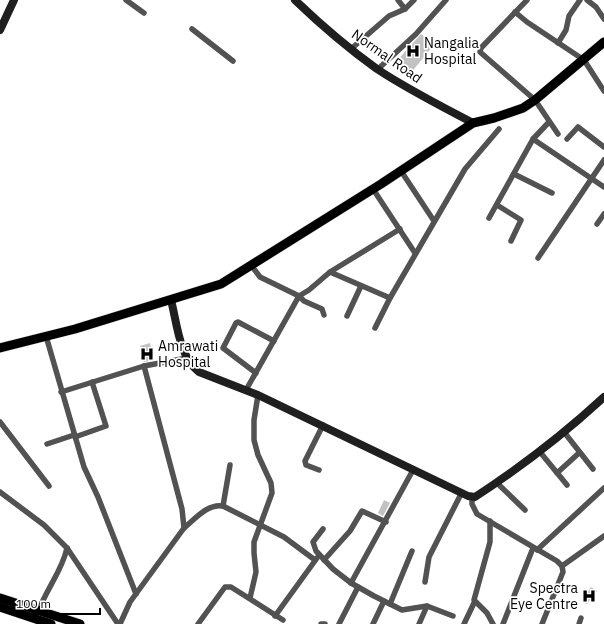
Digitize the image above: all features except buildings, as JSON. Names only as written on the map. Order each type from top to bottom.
[{"type":"main road","points":[[0,30],[14,0]]},
{"type":"main road","name":"Normal Road","points":[[299,1],[320,24],[378,69],[415,92],[473,123]]},
{"type":"main road","points":[[0,348],[171,300],[221,284],[373,189],[473,123],[502,116],[523,108],[535,100],[604,42]]},
{"type":"main road","points":[[171,300],[187,358],[193,368],[199,372],[258,395],[461,494],[472,497],[476,497],[540,452],[604,397]]},
{"type":"main road","points":[[0,598],[80,624]]},
{"type":"main road","points":[[0,607],[51,624]]},
{"type":"street","points":[[126,0],[144,13]]},
{"type":"street","points":[[398,0],[405,8]]},
{"type":"street","points":[[351,49],[389,16],[405,8],[414,0]]},
{"type":"street","points":[[378,69],[416,34],[446,0]]},
{"type":"street","points":[[527,0],[481,48],[480,52],[535,100],[558,134]]},
{"type":"street","points":[[558,43],[566,30],[569,16],[580,0]]},
{"type":"street","points":[[587,0],[603,15]]},
{"type":"street","points":[[515,12],[526,22],[584,60],[604,91]]},
{"type":"street","points":[[192,29],[233,61]]},
{"type":"street","points":[[489,218],[533,139],[549,122]]},
{"type":"street","points":[[567,139],[578,127],[604,147]]},
{"type":"street","points":[[375,328],[415,253],[465,169],[499,129]]},
{"type":"street","points":[[533,139],[604,187]]},
{"type":"street","points":[[538,258],[604,160]]},
{"type":"street","points":[[401,171],[434,221]]},
{"type":"street","points":[[514,174],[552,193]]},
{"type":"street","points":[[373,189],[415,253]]},
{"type":"street","points":[[497,205],[521,220],[511,241]]},
{"type":"street","points":[[597,224],[604,214]]},
{"type":"street","points":[[246,390],[299,296],[309,290],[330,272],[400,229]]},
{"type":"street","points":[[251,265],[260,277],[322,309],[324,315]]},
{"type":"street","points":[[330,272],[390,298]]},
{"type":"street","points":[[347,316],[361,286]]},
{"type":"street","points":[[256,373],[223,348],[236,323],[238,322],[274,341]]},
{"type":"street","points":[[46,336],[84,467],[98,498],[136,594]]},
{"type":"street","points":[[61,392],[144,366],[187,358]]},
{"type":"street","points":[[144,366],[182,509],[184,528]]},
{"type":"street","points":[[47,444],[106,426],[92,382]]},
{"type":"street","points":[[250,598],[256,572],[254,542],[272,493],[271,483],[258,455],[254,440],[254,420],[258,395]]},
{"type":"street","points":[[0,422],[49,486]]},
{"type":"street","points":[[319,470],[306,465],[305,461],[323,426]]},
{"type":"street","points":[[564,432],[593,470]]},
{"type":"street","points":[[540,452],[567,485]]},
{"type":"street","points":[[557,473],[579,453]]},
{"type":"street","points":[[223,506],[230,465]]},
{"type":"street","points":[[351,583],[386,522],[413,470]]},
{"type":"street","points":[[497,483],[525,510]]},
{"type":"street","points":[[503,624],[535,549],[604,488]]},
{"type":"street","points":[[0,492],[44,525],[67,548],[119,624],[130,602],[184,528],[203,512],[214,506],[223,506],[284,537],[315,560]]},
{"type":"street","points":[[425,582],[429,557],[461,494]]},
{"type":"street","points":[[472,497],[472,504],[477,514],[562,566]]},
{"type":"street","points":[[324,560],[350,531],[362,511],[386,522]]},
{"type":"street","points":[[464,624],[474,603],[490,542],[490,521]]},
{"type":"street","points":[[323,529],[313,542],[313,547],[324,560],[351,583],[402,610],[428,606],[453,616]]},
{"type":"street","points":[[562,566],[604,536]]},
{"type":"street","points":[[39,610],[45,594],[60,571],[67,548]]},
{"type":"street","points":[[373,624],[387,603],[412,551]]},
{"type":"street","points":[[275,616],[319,555]]},
{"type":"street","points":[[542,624],[562,572],[562,566]]},
{"type":"street","points":[[198,624],[225,587],[230,587],[250,598],[283,620]]},
{"type":"street","points":[[339,624],[358,587]]},
{"type":"street","points":[[474,603],[487,613],[493,624]]},
{"type":"street","points":[[419,624],[428,606]]},
{"type":"street","points":[[579,624],[581,618]]},
{"type":"street","points":[[320,624],[325,624]]},
{"type":"place","name":"Nangalia Hospital","points":[[413,51]]},
{"type":"place","name":"Amrawati Hospital","points":[[147,354]]},
{"type":"place","name":"Spectra Eye Centre","points":[[589,596]]}]
